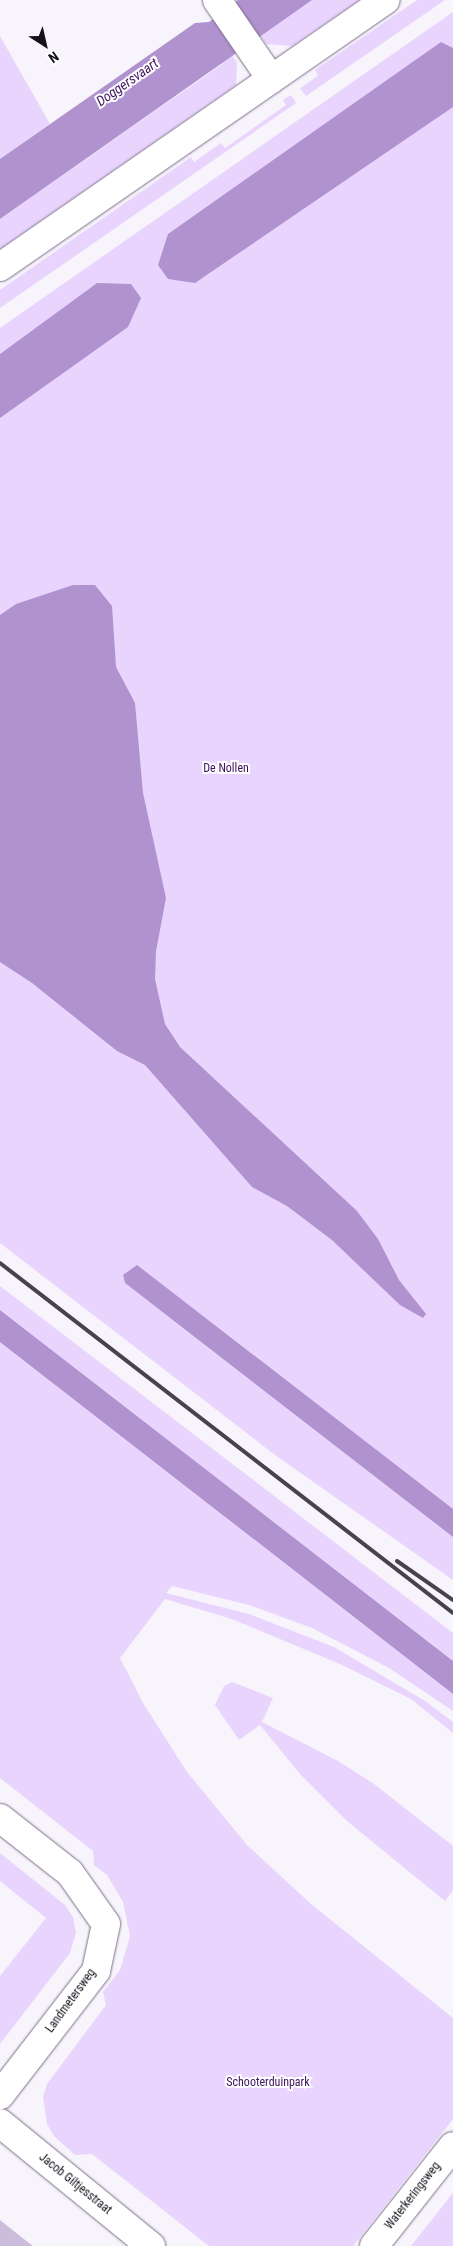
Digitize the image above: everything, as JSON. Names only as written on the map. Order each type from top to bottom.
[{"type":"street","points":[[0,267],[385,0]]},
{"type":"street","points":[[219,4],[271,79]]},
{"type":"street","name":"Landmetersweg","points":[[0,1818],[70,1873],[106,1924],[96,1971],[0,2095]]},
{"type":"street","name":"Jacob Giltjesstraat","points":[[0,2123],[151,2246]]},
{"type":"street","name":"Waterkeringsweg","points":[[374,2246],[453,2146]]},
{"type":"green space","points":[[312,0],[359,0],[292,46],[266,44],[260,35]]},
{"type":"green space","points":[[417,0],[445,0],[306,96],[300,88],[318,76],[315,70]]},
{"type":"green space","name":"De Nollen","points":[[453,12],[453,1515],[123,1275],[125,1283],[453,1537],[453,1580],[275,1455],[0,1243],[0,360],[97,283],[0,354],[0,328]]},
{"type":"green space","points":[[0,36],[50,124],[0,159]]},
{"type":"green space","points":[[231,54],[237,63],[236,85],[0,249],[0,219],[221,65]]},
{"type":"green space","points":[[291,95],[296,103],[0,308],[0,290],[191,157],[194,162],[221,143],[225,148],[286,105],[283,100]]},
{"type":"green space","points":[[0,1286],[453,1633],[453,1661],[0,1310]]},
{"type":"green space","name":"Schooterduinpark","points":[[0,1328],[213,1491],[225,1517],[453,1694],[453,1711],[389,1668],[312,1628],[249,1605],[172,1586],[166,1593],[249,1614],[334,1647],[425,1701],[453,1722],[453,1733],[411,1699],[340,1664],[232,1619],[165,1599],[120,1658],[143,1703],[187,1772],[247,1845],[311,1904],[453,2018],[453,2119],[353,2246],[209,2246],[92,2154],[75,2155],[54,2136],[47,2124],[43,2097],[47,2084],[106,2005],[103,1992],[120,1970],[130,1936],[123,1902],[107,1875],[94,1865],[93,1851],[0,1778]]},
{"type":"green space","points":[[232,1682],[273,1698],[262,1722],[338,1761],[374,1784],[453,1846],[453,1890],[445,1901],[347,1821],[300,1774],[260,1725],[239,1740],[215,1705],[224,1686]]},
{"type":"green space","points":[[0,1853],[65,1905],[73,1917],[76,1932],[70,1953],[0,2044],[0,1976],[46,1918],[0,1881]]},
{"type":"green space","points":[[453,2193],[453,2246],[411,2246]]},
{"type":"water","name":"Doggersvaart","points":[[238,0],[312,0],[0,219],[0,159],[195,23],[209,22]]},
{"type":"water","points":[[441,42],[453,48],[453,107],[195,283],[168,279],[158,265],[168,234]]},
{"type":"water","points":[[97,283],[131,284],[141,298],[128,327],[0,418],[0,354]]},
{"type":"water","points":[[73,585],[95,585],[112,606],[116,667],[135,703],[143,793],[166,898],[156,951],[155,979],[165,1024],[180,1047],[357,1211],[378,1239],[399,1280],[426,1314],[423,1318],[400,1305],[332,1240],[287,1206],[252,1187],[145,1065],[117,1051],[32,983],[0,962],[0,615],[16,604]]},
{"type":"water","points":[[137,1265],[453,1509],[453,1537],[125,1283],[123,1275]]},
{"type":"water","points":[[0,1310],[453,1661],[453,1694],[0,1342]]},
{"type":"building","points":[[0,2220],[20,2236],[33,2246],[0,2246]]},
{"type":"railway","points":[[0,1263],[453,1613]]},
{"type":"railway","points":[[397,1561],[453,1600]]}]
